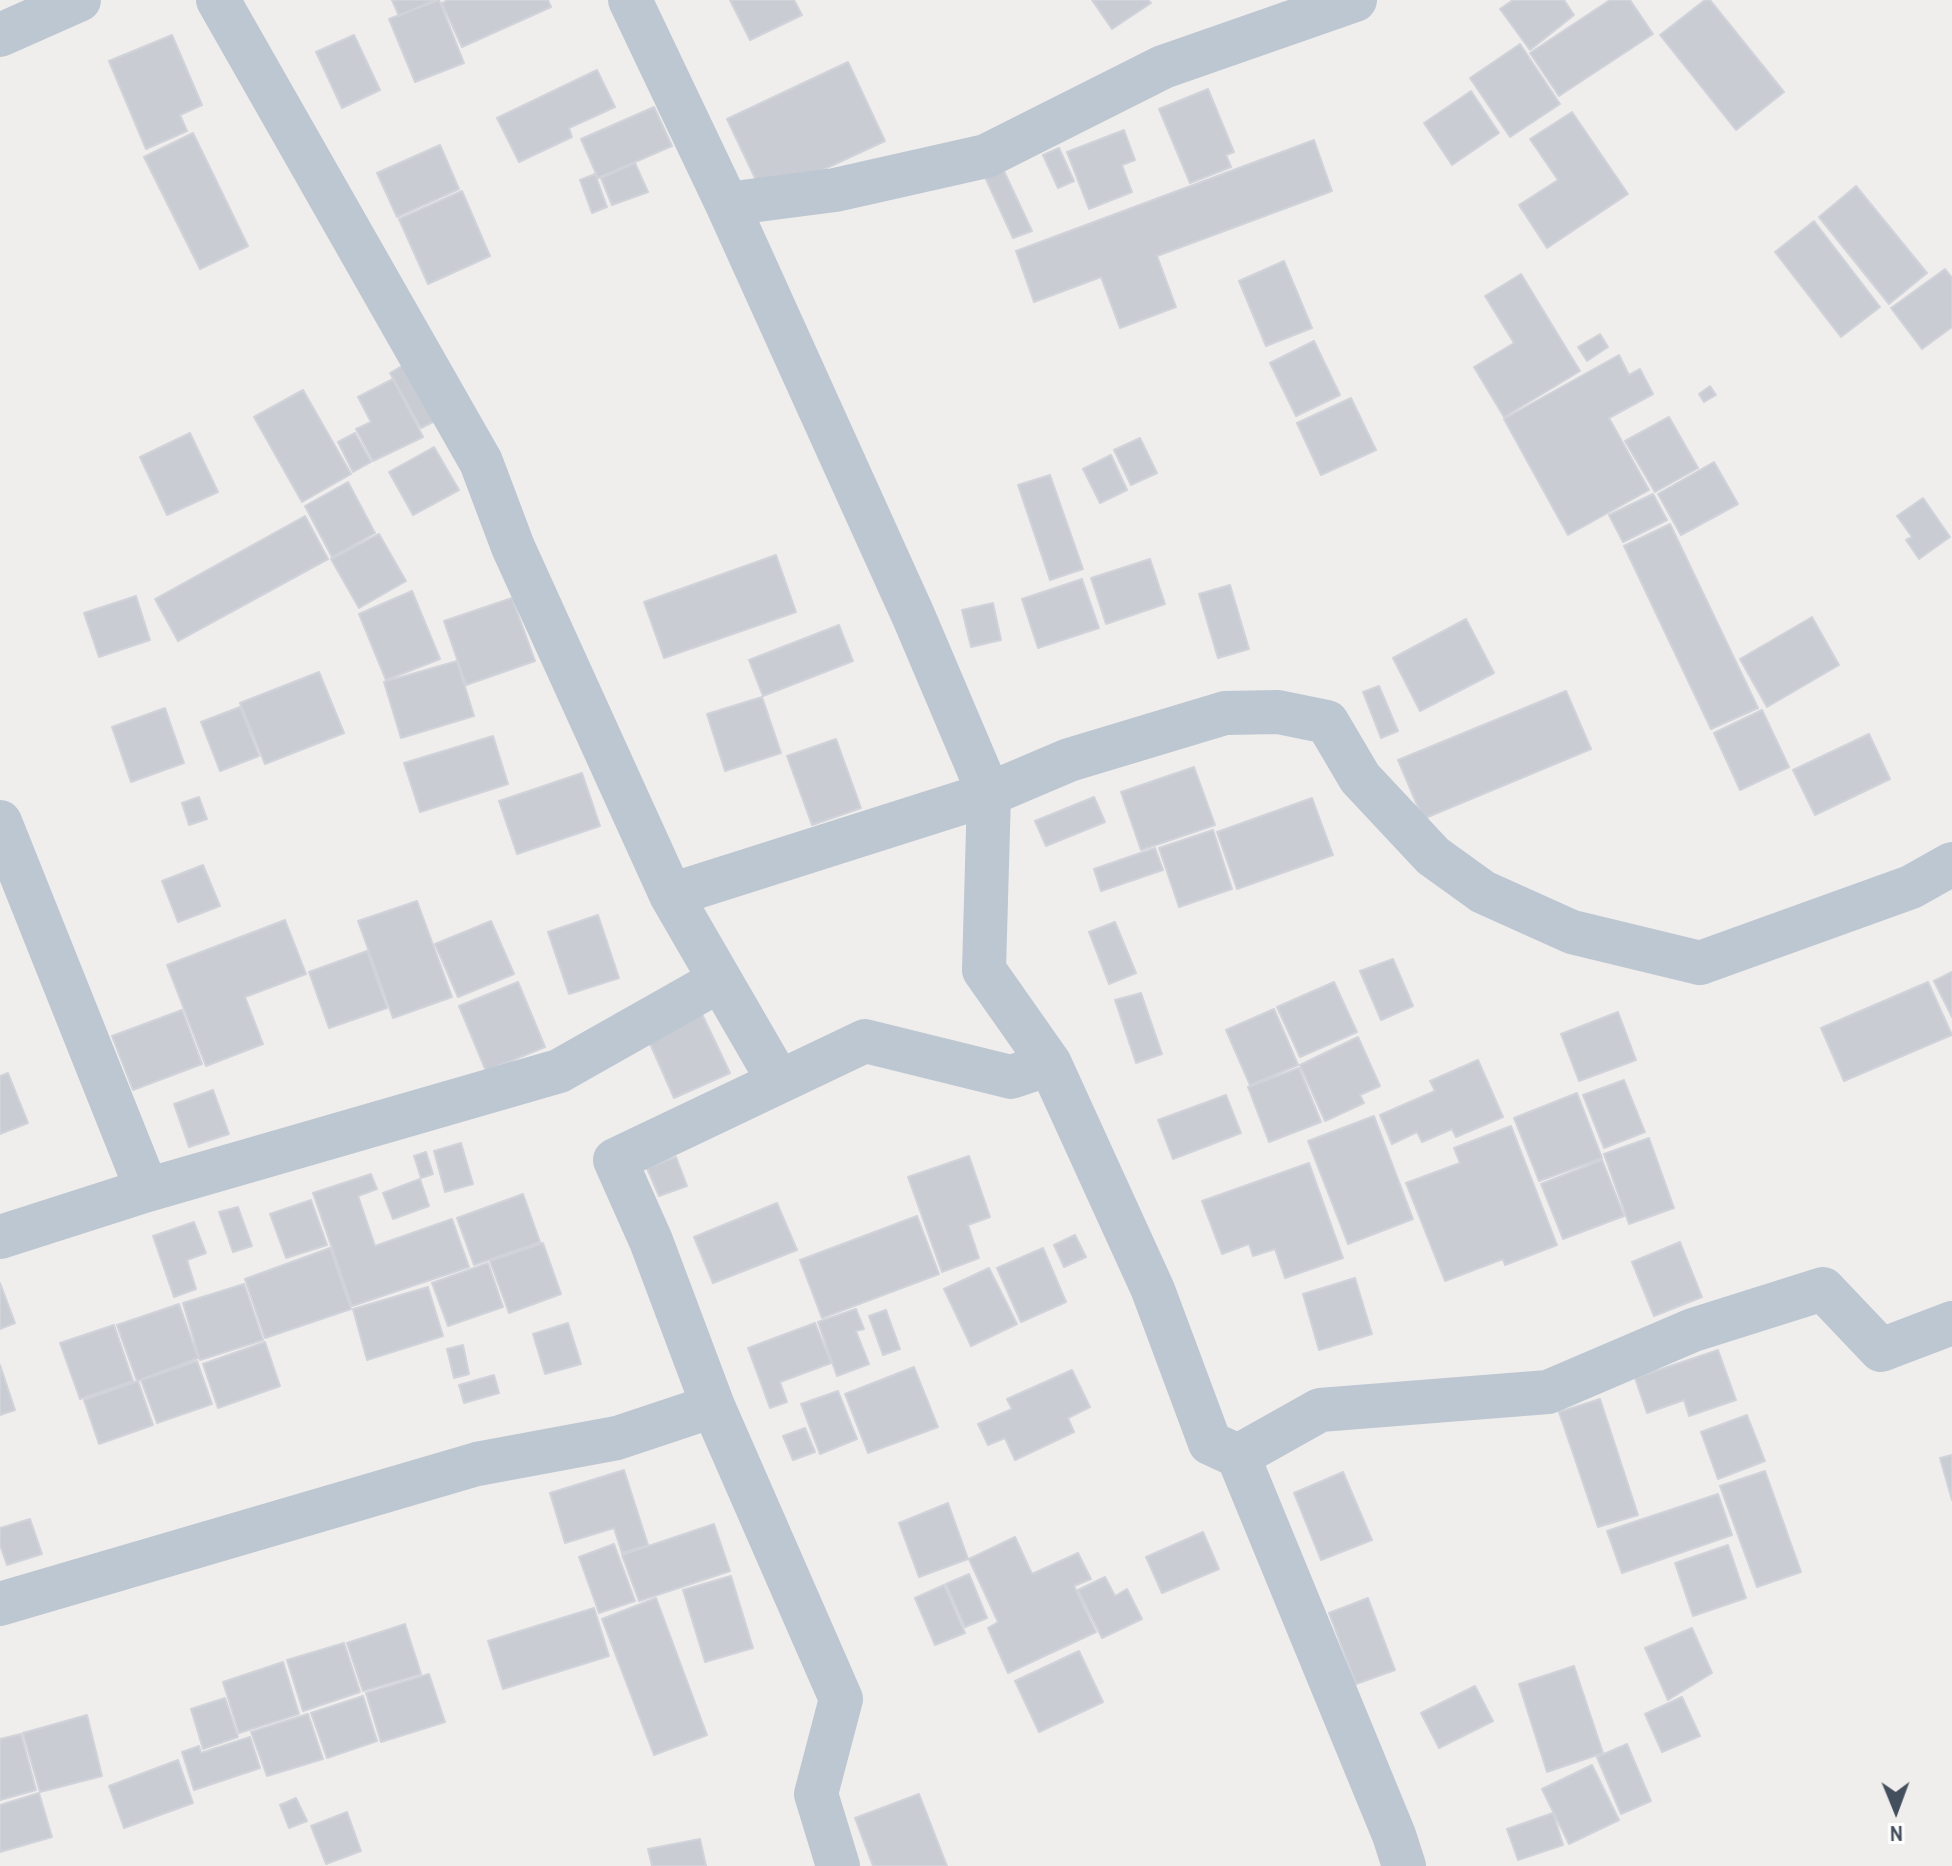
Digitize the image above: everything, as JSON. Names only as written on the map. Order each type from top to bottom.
[{"type":"street","points":[[0,35],[79,0]]},
{"type":"street","points":[[218,0],[481,462],[513,547],[671,895],[778,1080]]},
{"type":"street","points":[[630,0],[727,204],[913,615],[989,794],[984,970],[1050,1064],[1153,1290],[1210,1443],[1238,1456],[1404,1866]]},
{"type":"street","points":[[727,204],[835,190],[986,156],[1163,67],[1355,0]]},
{"type":"street","points":[[671,895],[989,794],[1069,760],[1225,713],[1278,712],[1327,722],[1360,778],[1433,856],[1483,892],[1572,932],[1700,963],[1911,887],[1952,864]]},
{"type":"street","points":[[0,822],[147,1190]]},
{"type":"street","points":[[0,1237],[147,1190],[559,1071],[720,980]]},
{"type":"street","points":[[838,1866],[816,1794],[841,1699],[713,1406],[651,1241],[615,1160],[865,1041],[1011,1077],[1050,1064]]},
{"type":"street","points":[[1238,1456],[1320,1410],[1548,1392],[1693,1330],[1823,1289],[1881,1350],[1952,1323]]},
{"type":"street","points":[[0,1604],[477,1464],[617,1438],[713,1406]]},
{"type":"building","points":[[392,0],[434,0],[399,16]]},
{"type":"building","points":[[439,0],[464,63],[415,82],[389,19]]},
{"type":"building","points":[[448,0],[548,0],[551,7],[462,47],[442,3]]},
{"type":"building","points":[[730,0],[794,0],[802,15],[750,40]]},
{"type":"building","points":[[1092,0],[1148,0],[1151,3],[1112,29]]},
{"type":"building","points":[[1513,0],[1564,0],[1574,15],[1530,50],[1500,9]]},
{"type":"building","points":[[1610,0],[1630,0],[1653,34],[1559,96],[1530,53]]},
{"type":"building","points":[[1705,0],[1710,0],[1784,92],[1736,130],[1660,35]]},
{"type":"building","points":[[172,35],[202,105],[180,115],[187,131],[146,149],[109,61]]},
{"type":"building","points":[[354,35],[380,90],[342,108],[316,52]]},
{"type":"building","points":[[1520,44],[1560,104],[1510,137],[1470,78]]},
{"type":"building","points":[[848,62],[885,141],[764,197],[727,119]]},
{"type":"building","points":[[597,70],[615,107],[569,128],[572,137],[519,162],[497,118]]},
{"type":"building","points":[[1208,89],[1234,152],[1226,155],[1231,167],[1190,183],[1159,109]]},
{"type":"building","points":[[1471,91],[1499,133],[1452,165],[1424,123]]},
{"type":"building","points":[[654,107],[672,146],[598,178],[581,139]]},
{"type":"building","points":[[1572,112],[1628,194],[1547,248],[1519,205],[1558,180],[1530,139]]},
{"type":"building","points":[[1124,130],[1135,160],[1122,165],[1132,192],[1089,209],[1067,152]]},
{"type":"building","points":[[193,133],[248,246],[200,269],[144,157]]},
{"type":"building","points":[[1314,140],[1332,191],[1157,256],[1176,307],[1120,328],[1101,277],[1034,302],[1016,251]]},
{"type":"building","points":[[440,145],[459,189],[397,217],[377,173]]},
{"type":"building","points":[[1059,148],[1074,181],[1058,188],[1043,155]]},
{"type":"building","points":[[635,163],[648,192],[612,205],[601,178]]},
{"type":"building","points":[[1003,169],[1032,231],[1013,238],[985,177]]},
{"type":"building","points":[[595,174],[607,207],[592,213],[580,180]]},
{"type":"building","points":[[1856,186],[1927,273],[1889,304],[1819,217]]},
{"type":"building","points":[[462,191],[490,256],[428,284],[399,219]]},
{"type":"building","points":[[1814,221],[1880,307],[1841,337],[1775,252]]},
{"type":"building","points":[[1284,261],[1312,328],[1266,346],[1239,281]]},
{"type":"building","points":[[1945,269],[1952,278],[1952,327],[1922,349],[1891,308]]},
{"type":"building","points":[[1521,274],[1580,371],[1504,417],[1474,367],[1514,343],[1485,296]]},
{"type":"building","points":[[1600,334],[1608,347],[1587,361],[1578,347]]},
{"type":"building","points":[[1314,341],[1340,395],[1296,416],[1270,363]]},
{"type":"building","points":[[1619,355],[1629,375],[1640,369],[1653,394],[1609,418],[1649,490],[1568,535],[1504,419]]},
{"type":"building","points":[[407,363],[439,419],[421,428],[390,373]]},
{"type":"building","points":[[393,379],[423,437],[373,461],[356,429],[371,422],[358,397]]},
{"type":"building","points":[[1710,386],[1716,395],[1704,402],[1699,394]]},
{"type":"building","points":[[303,390],[351,474],[302,502],[254,417]]},
{"type":"building","points":[[1351,398],[1376,450],[1321,475],[1297,423]]},
{"type":"building","points":[[1669,417],[1698,468],[1655,492],[1625,441]]},
{"type":"building","points":[[190,433],[218,492],[167,515],[140,457]]},
{"type":"building","points":[[355,433],[371,462],[353,472],[338,442]]},
{"type":"building","points":[[1140,438],[1157,473],[1131,485],[1114,450]]},
{"type":"building","points":[[434,447],[459,490],[413,515],[389,472]]},
{"type":"building","points":[[1111,455],[1127,490],[1100,503],[1083,469]]},
{"type":"building","points":[[1714,462],[1738,504],[1681,535],[1658,494]]},
{"type":"building","points":[[1050,475],[1083,569],[1050,580],[1018,485]]},
{"type":"building","points":[[348,482],[375,533],[332,557],[305,506]]},
{"type":"building","points":[[1653,494],[1667,520],[1623,542],[1609,515]]},
{"type":"building","points":[[1923,498],[1950,537],[1919,559],[1906,540],[1912,537],[1897,516]]},
{"type":"building","points":[[305,516],[328,559],[178,641],[155,599]]},
{"type":"building","points":[[1670,524],[1758,708],[1711,729],[1624,546]]},
{"type":"building","points":[[379,534],[406,581],[359,608],[331,559]]},
{"type":"building","points":[[776,555],[796,612],[664,658],[644,602]]},
{"type":"building","points":[[1150,559],[1165,604],[1106,624],[1091,578]]},
{"type":"building","points":[[1082,579],[1099,628],[1038,648],[1022,599]]},
{"type":"building","points":[[1230,585],[1249,649],[1218,658],[1199,594]]},
{"type":"building","points":[[412,591],[440,659],[386,680],[359,614]]},
{"type":"building","points":[[136,596],[150,640],[99,657],[84,613]]},
{"type":"building","points":[[512,598],[535,661],[466,685],[444,621]]},
{"type":"building","points":[[993,603],[1001,640],[971,647],[962,610]]},
{"type":"building","points":[[1812,617],[1839,665],[1767,707],[1740,659]]},
{"type":"building","points":[[1466,619],[1494,673],[1420,711],[1393,658]]},
{"type":"building","points":[[839,625],[853,661],[763,696],[749,660]]},
{"type":"building","points":[[457,661],[474,716],[401,738],[384,682]]},
{"type":"building","points":[[319,672],[344,733],[265,764],[240,703]]},
{"type":"building","points":[[1379,686],[1398,731],[1381,738],[1363,692]]},
{"type":"building","points":[[1566,691],[1591,749],[1423,819],[1398,760]]},
{"type":"building","points":[[762,697],[781,753],[725,771],[707,714]]},
{"type":"building","points":[[240,707],[259,756],[220,771],[201,722]]},
{"type":"building","points":[[165,708],[184,763],[131,782],[112,727]]},
{"type":"building","points":[[1762,710],[1789,767],[1740,790],[1714,733]]},
{"type":"building","points":[[1869,734],[1890,779],[1815,815],[1793,770]]},
{"type":"building","points":[[493,736],[508,784],[420,812],[404,763]]},
{"type":"building","points":[[836,739],[861,808],[812,825],[787,756]]},
{"type":"building","points":[[1194,767],[1215,825],[1141,850],[1121,792]]},
{"type":"building","points":[[582,773],[600,826],[517,854],[499,801]]},
{"type":"building","points":[[199,797],[207,819],[189,825],[182,803]]},
{"type":"building","points":[[1094,797],[1105,822],[1046,846],[1035,821]]},
{"type":"building","points":[[1312,798],[1333,855],[1237,889],[1217,832]]},
{"type":"building","points":[[1213,830],[1232,889],[1179,907],[1159,848]]},
{"type":"building","points":[[1155,848],[1163,870],[1101,891],[1094,869]]},
{"type":"building","points":[[203,865],[220,906],[178,922],[162,881]]},
{"type":"building","points":[[417,901],[452,997],[393,1018],[358,921]]},
{"type":"building","points":[[598,915],[619,978],[569,994],[548,932]]},
{"type":"building","points":[[285,920],[306,974],[245,997],[263,1044],[206,1066],[167,965]]},
{"type":"building","points":[[491,921],[514,974],[458,997],[435,944]]},
{"type":"building","points":[[1115,922],[1136,973],[1109,984],[1089,932]]},
{"type":"building","points":[[367,951],[387,1008],[329,1028],[309,972]]},
{"type":"building","points":[[1393,959],[1413,1006],[1381,1020],[1360,971]]},
{"type":"building","points":[[1952,972],[1952,1017],[1934,981]]},
{"type":"building","points":[[518,982],[545,1047],[486,1071],[459,1006]]},
{"type":"building","points":[[1334,982],[1357,1032],[1300,1057],[1277,1007]]},
{"type":"building","points":[[1928,982],[1952,1035],[1844,1081],[1821,1028]]},
{"type":"building","points":[[1141,993],[1162,1054],[1136,1063],[1115,1000]]},
{"type":"building","points":[[1274,1009],[1298,1065],[1250,1085],[1226,1030]]},
{"type":"building","points":[[182,1010],[202,1064],[133,1090],[112,1036]]},
{"type":"building","points":[[1618,1012],[1636,1060],[1579,1081],[1561,1034]]},
{"type":"building","points":[[702,1014],[730,1073],[674,1098],[648,1039]]},
{"type":"building","points":[[1358,1037],[1380,1086],[1360,1095],[1364,1103],[1325,1121],[1300,1065]]},
{"type":"building","points":[[1478,1060],[1503,1117],[1456,1137],[1452,1129],[1422,1142],[1417,1132],[1392,1144],[1380,1115],[1435,1091],[1430,1081]]},
{"type":"building","points":[[1299,1068],[1321,1122],[1269,1142],[1248,1087]]},
{"type":"building","points":[[8,1073],[28,1123],[0,1134],[0,1076]]},
{"type":"building","points":[[1624,1080],[1645,1132],[1604,1148],[1583,1095]]},
{"type":"building","points":[[213,1090],[229,1134],[189,1147],[174,1104]]},
{"type":"building","points":[[1577,1093],[1602,1158],[1539,1181],[1514,1118]]},
{"type":"building","points":[[1226,1095],[1241,1133],[1173,1159],[1158,1120]]},
{"type":"building","points":[[1374,1116],[1413,1219],[1348,1244],[1308,1141]]},
{"type":"building","points":[[1511,1126],[1557,1245],[1505,1265],[1503,1259],[1445,1281],[1406,1183],[1460,1163],[1454,1148]]},
{"type":"building","points":[[1649,1138],[1674,1208],[1629,1224],[1604,1154]]},
{"type":"building","points":[[461,1143],[473,1184],[445,1192],[434,1151]]},
{"type":"building","points":[[426,1152],[433,1174],[421,1178],[414,1156]]},
{"type":"building","points":[[969,1156],[990,1217],[968,1225],[979,1258],[942,1272],[908,1177]]},
{"type":"building","points":[[676,1157],[687,1186],[659,1196],[647,1168]]},
{"type":"building","points":[[1602,1160],[1624,1216],[1563,1239],[1541,1184]]},
{"type":"building","points":[[1309,1163],[1343,1258],[1285,1278],[1275,1249],[1253,1256],[1249,1244],[1222,1254],[1202,1201]]},
{"type":"building","points":[[371,1174],[377,1189],[358,1196],[375,1246],[452,1219],[469,1267],[352,1306],[313,1193]]},
{"type":"building","points":[[420,1179],[429,1206],[393,1219],[383,1193]]},
{"type":"building","points":[[523,1194],[540,1242],[474,1265],[457,1218]]},
{"type":"building","points":[[311,1200],[327,1245],[286,1258],[270,1214]]},
{"type":"building","points":[[777,1203],[797,1250],[713,1283],[694,1237]]},
{"type":"building","points":[[238,1207],[252,1246],[233,1252],[219,1212]]},
{"type":"building","points":[[917,1216],[939,1274],[822,1318],[800,1260]]},
{"type":"building","points":[[194,1222],[206,1253],[187,1260],[196,1289],[174,1297],[153,1236]]},
{"type":"building","points":[[1075,1235],[1086,1257],[1064,1267],[1054,1245]]},
{"type":"building","points":[[1680,1242],[1702,1297],[1654,1316],[1632,1262]]},
{"type":"building","points":[[543,1243],[561,1294],[509,1313],[490,1261]]},
{"type":"building","points":[[330,1248],[351,1309],[265,1338],[245,1279]]},
{"type":"building","points":[[1043,1248],[1066,1302],[1021,1322],[997,1268]]},
{"type":"building","points":[[488,1263],[503,1307],[448,1326],[432,1283]]},
{"type":"building","points":[[989,1268],[1017,1324],[971,1346],[944,1289]]},
{"type":"building","points":[[1355,1278],[1372,1334],[1319,1350],[1303,1294]]},
{"type":"building","points":[[0,1283],[15,1323],[0,1329]]},
{"type":"building","points":[[244,1284],[263,1340],[200,1360],[183,1303]]},
{"type":"building","points":[[428,1287],[443,1336],[367,1360],[353,1309]]},
{"type":"building","points":[[179,1304],[198,1358],[137,1381],[117,1325]]},
{"type":"building","points":[[856,1309],[864,1329],[856,1331],[869,1364],[837,1376],[818,1322]]},
{"type":"building","points":[[886,1310],[900,1349],[883,1355],[869,1316]]},
{"type":"building","points":[[568,1323],[581,1364],[545,1374],[533,1334]]},
{"type":"building","points":[[815,1323],[831,1363],[780,1382],[787,1402],[770,1408],[748,1348]]},
{"type":"building","points":[[114,1325],[133,1381],[80,1399],[60,1343]]},
{"type":"building","points":[[265,1342],[280,1386],[218,1408],[203,1364]]},
{"type":"building","points":[[463,1345],[469,1374],[454,1378],[447,1349]]},
{"type":"building","points":[[1718,1350],[1736,1400],[1689,1416],[1684,1400],[1647,1413],[1635,1378]]},
{"type":"building","points":[[197,1361],[212,1404],[157,1423],[141,1380]]},
{"type":"building","points":[[0,1365],[15,1410],[0,1415]]},
{"type":"building","points":[[914,1367],[938,1427],[868,1453],[845,1394]]},
{"type":"building","points":[[1072,1370],[1090,1407],[1068,1418],[1074,1432],[1015,1460],[1005,1438],[988,1445],[978,1424],[1012,1409],[1007,1399]]},
{"type":"building","points":[[494,1375],[499,1393],[464,1403],[459,1385]]},
{"type":"building","points":[[138,1381],[153,1425],[99,1444],[84,1400]]},
{"type":"building","points":[[838,1391],[857,1439],[820,1454],[801,1404]]},
{"type":"building","points":[[1600,1399],[1638,1515],[1598,1527],[1559,1412]]},
{"type":"building","points":[[1747,1415],[1765,1461],[1718,1479],[1701,1432]]},
{"type":"building","points":[[805,1428],[815,1452],[793,1460],[783,1436]]},
{"type":"building","points":[[1952,1455],[1952,1500],[1940,1458]]},
{"type":"building","points":[[624,1470],[648,1545],[622,1553],[614,1528],[565,1543],[550,1493]]},
{"type":"building","points":[[1765,1471],[1801,1572],[1757,1587],[1720,1486]]},
{"type":"building","points":[[1343,1472],[1372,1540],[1321,1560],[1294,1493]]},
{"type":"building","points":[[1718,1494],[1732,1535],[1622,1573],[1607,1531]]},
{"type":"building","points":[[948,1503],[968,1559],[919,1577],[899,1523]]},
{"type":"building","points":[[30,1519],[42,1554],[7,1565],[0,1545],[0,1528]]},
{"type":"building","points":[[714,1524],[730,1571],[639,1601],[622,1555]]},
{"type":"building","points":[[1203,1532],[1219,1569],[1162,1593],[1146,1557]]},
{"type":"building","points":[[1015,1537],[1032,1574],[1078,1553],[1091,1579],[1074,1586],[1096,1632],[1008,1673],[988,1628],[998,1622],[969,1559]]},
{"type":"building","points":[[614,1544],[635,1601],[599,1613],[579,1557]]},
{"type":"building","points":[[1728,1545],[1746,1598],[1693,1616],[1675,1563]]},
{"type":"building","points":[[969,1574],[987,1618],[965,1627],[946,1584]]},
{"type":"building","points":[[731,1576],[753,1648],[705,1662],[683,1590]]},
{"type":"building","points":[[1105,1577],[1115,1596],[1127,1589],[1142,1619],[1102,1638],[1078,1590]]},
{"type":"building","points":[[944,1585],[965,1633],[935,1645],[915,1598]]},
{"type":"building","points":[[656,1598],[707,1735],[654,1755],[602,1619]]},
{"type":"building","points":[[1368,1598],[1395,1670],[1356,1684],[1329,1613]]},
{"type":"building","points":[[594,1608],[609,1656],[503,1689],[488,1641]]},
{"type":"building","points":[[405,1624],[421,1674],[363,1691],[347,1643]]},
{"type":"building","points":[[1692,1628],[1712,1673],[1668,1700],[1645,1648]]},
{"type":"building","points":[[344,1643],[360,1692],[303,1711],[287,1660]]},
{"type":"building","points":[[1079,1651],[1103,1702],[1039,1732],[1015,1681]]},
{"type":"building","points":[[283,1662],[299,1714],[239,1733],[223,1682]]},
{"type":"building","points":[[1574,1666],[1603,1753],[1547,1772],[1519,1684]]},
{"type":"building","points":[[429,1674],[445,1722],[381,1742],[366,1693]]},
{"type":"building","points":[[1475,1686],[1493,1721],[1439,1748],[1421,1713]]},
{"type":"building","points":[[363,1696],[377,1741],[327,1758],[311,1713]]},
{"type":"building","points":[[1682,1697],[1700,1736],[1662,1752],[1645,1714]]},
{"type":"building","points":[[225,1698],[238,1737],[203,1749],[191,1709]]},
{"type":"building","points":[[308,1714],[323,1759],[267,1776],[251,1732]]},
{"type":"building","points":[[87,1715],[102,1776],[40,1792],[23,1733]]},
{"type":"building","points":[[21,1734],[36,1790],[0,1800],[0,1739]]},
{"type":"building","points":[[250,1737],[260,1768],[194,1790],[182,1752],[199,1746],[201,1753]]},
{"type":"building","points":[[1627,1744],[1651,1801],[1621,1814],[1597,1757]]},
{"type":"building","points":[[178,1760],[193,1803],[124,1828],[109,1786]]},
{"type":"building","points":[[1592,1765],[1619,1820],[1569,1844],[1542,1789]]},
{"type":"building","points":[[39,1793],[52,1837],[0,1852],[0,1805]]},
{"type":"building","points":[[919,1794],[947,1866],[873,1866],[855,1818]]},
{"type":"building","points":[[296,1798],[307,1821],[289,1828],[280,1805]]},
{"type":"building","points":[[347,1812],[361,1851],[326,1864],[311,1826]]},
{"type":"building","points":[[1553,1813],[1563,1845],[1518,1860],[1507,1829]]},
{"type":"building","points":[[700,1839],[706,1866],[652,1866],[648,1849]]}]
